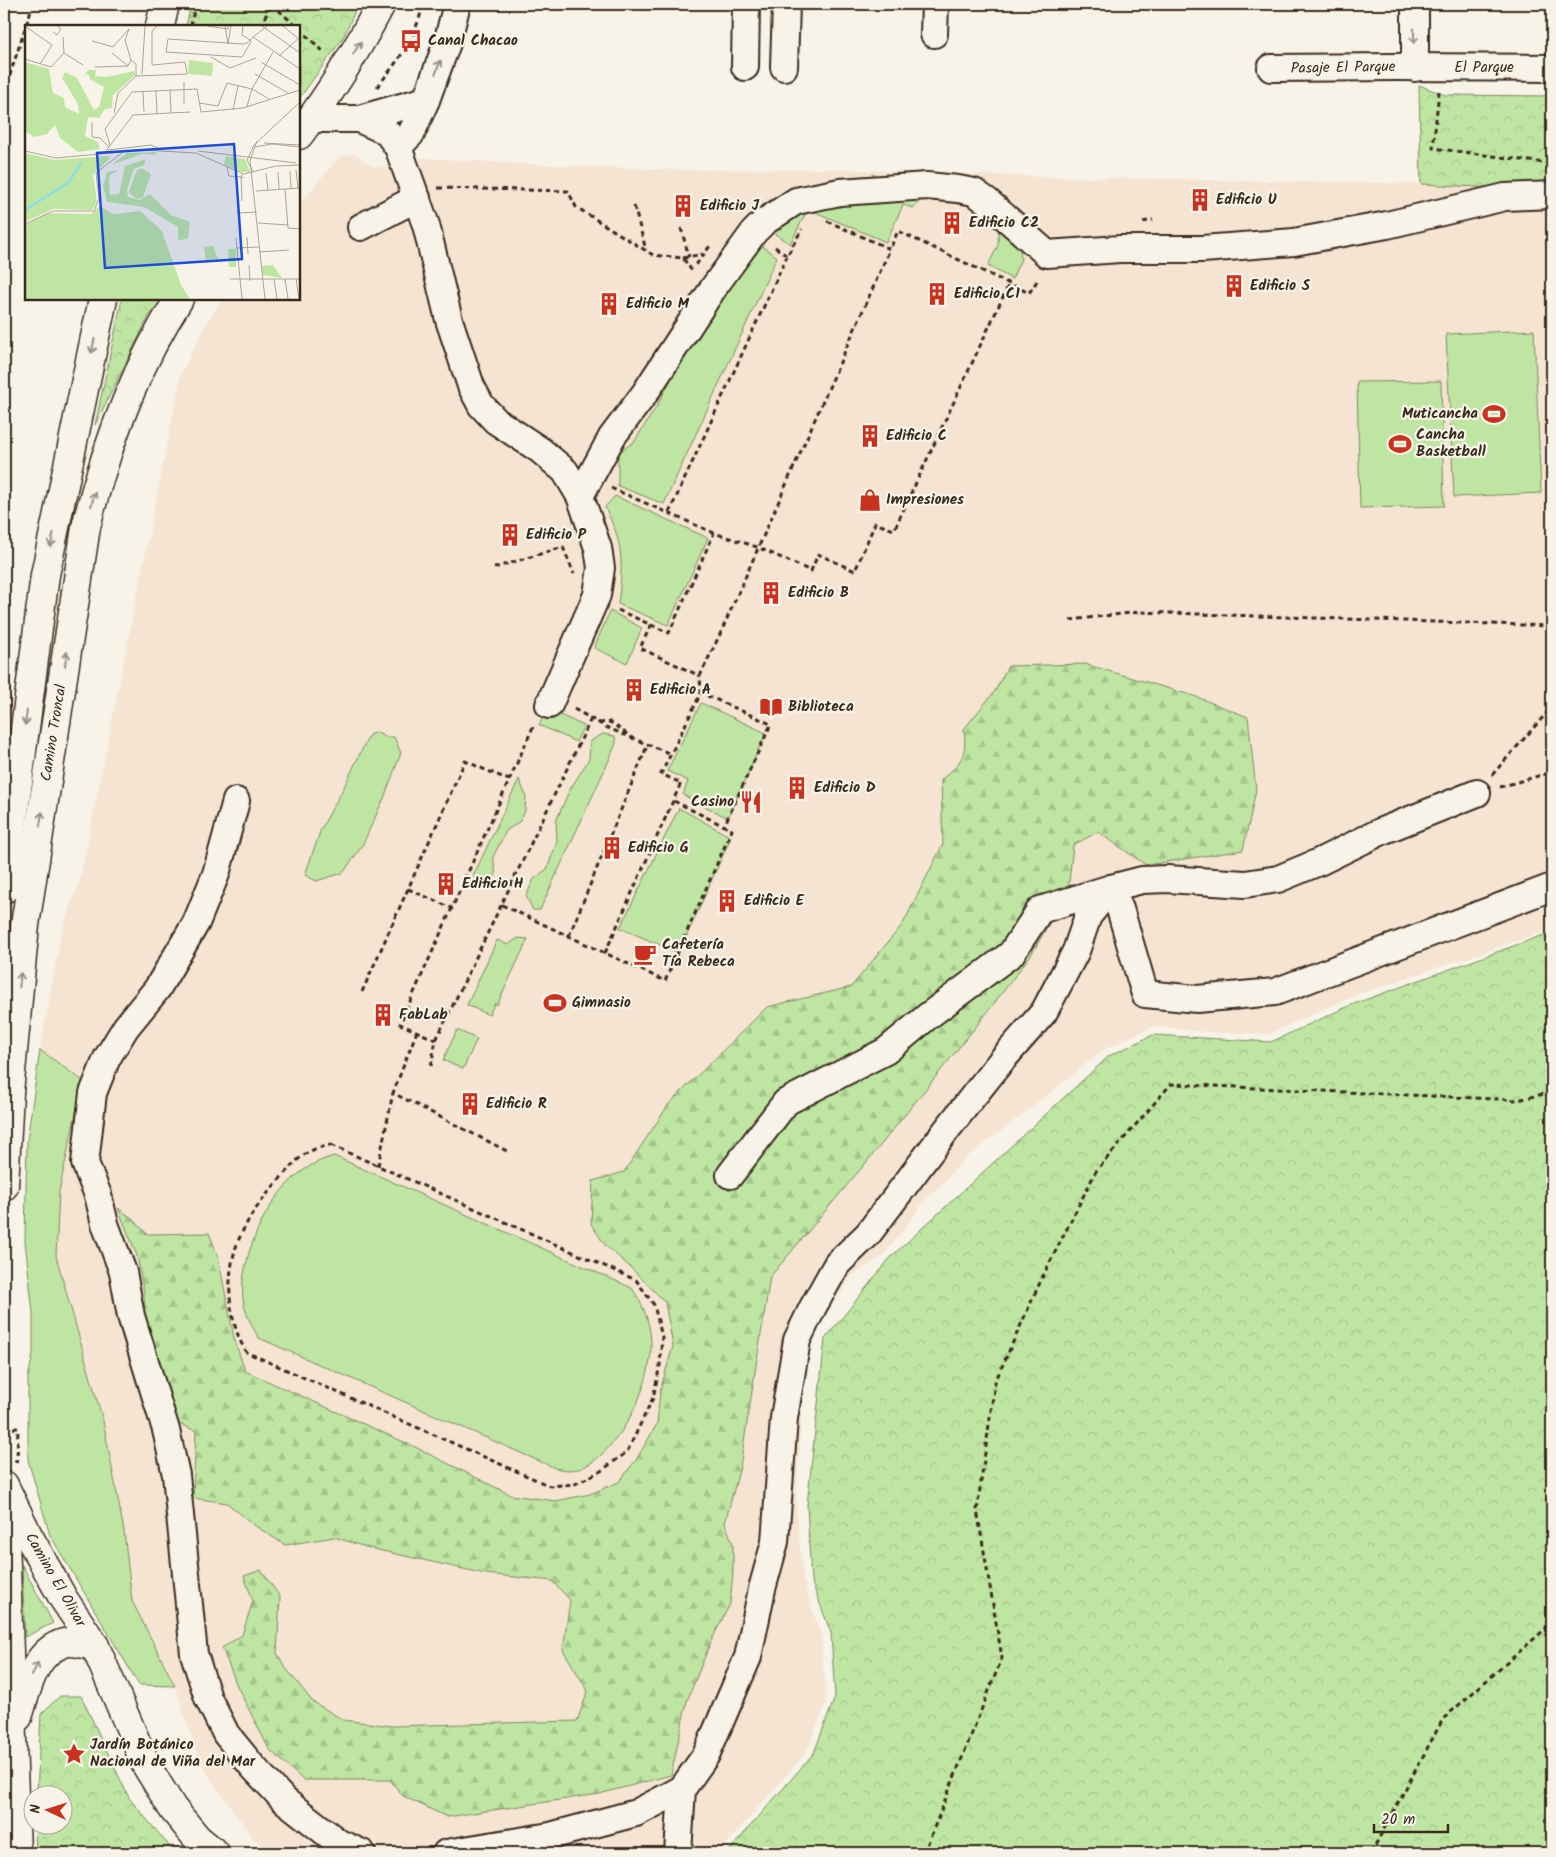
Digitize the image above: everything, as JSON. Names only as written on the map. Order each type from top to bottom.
[{"type":"main road","points":[[160,25],[165,4]]},
{"type":"main road","points":[[305,127],[361,41],[381,4]]},
{"type":"main road","name":"Camino Troncal","points":[[4,889],[45,574],[103,300]]},
{"type":"main road","name":"Camino Troncal","points":[[4,1186],[9,1093],[25,925],[86,527],[98,478],[133,382],[178,300]]},
{"type":"main road","name":"Camino El Olivar","points":[[8,1473],[28,1535],[63,1598],[95,1646],[146,1766],[173,1809],[197,1838],[215,1853]]},
{"type":"main road","points":[[4,1509],[16,1853]]},
{"type":"main road","name":"Camino El Olivar","points":[[13,1731],[37,1664],[48,1650],[66,1642],[95,1646]]},
{"type":"street","points":[[398,147],[411,134],[426,100],[447,43],[458,4]]},
{"type":"street","points":[[745,67],[746,4]]},
{"type":"street","points":[[784,67],[786,4]]},
{"type":"street","points":[[934,34],[935,4]]},
{"type":"street","points":[[1415,4],[1415,68]]},
{"type":"street","name":"Pasaje El Parque","points":[[1271,68],[1415,68]]},
{"type":"street","name":"El Parque","points":[[1415,68],[1552,68]]},
{"type":"street","points":[[305,127],[360,119],[426,100]]},
{"type":"street","points":[[360,119],[386,131],[427,193],[426,225],[449,320],[471,386],[481,405],[496,421],[540,450],[565,471],[580,496],[598,548],[601,568],[597,595],[551,710]]},
{"type":"street","points":[[580,496],[612,438],[645,392],[714,287],[754,232],[764,222],[796,201],[840,192],[927,186],[974,192],[1048,254],[1120,249],[1202,248],[1294,242],[1387,225],[1505,197],[1552,195]]},
{"type":"street","points":[[361,227],[427,193]]},
{"type":"street","points":[[730,1175],[786,1102],[886,1051],[928,1016],[1011,954],[1040,910],[1142,880],[1167,879],[1244,884],[1278,879],[1319,862],[1382,831],[1477,793]]},
{"type":"street","points":[[236,801],[216,874],[196,923],[157,989],[126,1028],[107,1058],[93,1093],[85,1163],[98,1195],[105,1224],[123,1272],[131,1316],[166,1430],[174,1466],[182,1525],[194,1654],[208,1698],[226,1734],[252,1767],[284,1800],[339,1843],[362,1853]]},
{"type":"street","points":[[1111,888],[1120,909],[1145,994],[1197,999],[1275,992],[1552,887]]},
{"type":"street","points":[[446,1853],[550,1836],[636,1813],[682,1789],[706,1755],[748,1657],[762,1590],[775,1542],[784,1418],[797,1340],[837,1264],[868,1234],[978,1090],[1044,1012],[1076,951],[1088,916],[1111,888]]},
{"type":"street","points":[[678,1853],[682,1789]]},
{"type":"path","points":[[26,25],[33,4]]},
{"type":"path","points":[[191,25],[195,4]]},
{"type":"path","points":[[261,25],[272,4],[295,25]]},
{"type":"path","points":[[402,55],[419,21],[423,4]]},
{"type":"path","points":[[4,93],[25,29]]},
{"type":"path","points":[[300,30],[327,54]]},
{"type":"path","points":[[1441,68],[1433,148],[1552,163]]},
{"type":"path","points":[[427,193],[568,191],[576,207],[654,255],[683,258],[703,254]]},
{"type":"path","points":[[634,206],[646,250]]},
{"type":"path","points":[[819,218],[890,249]]},
{"type":"path","points":[[669,514],[787,256],[805,222]]},
{"type":"path","points":[[680,228],[689,257]]},
{"type":"path","points":[[605,953],[681,783],[661,774],[701,693],[700,676],[898,231],[1029,293]]},
{"type":"path","points":[[754,232],[787,256]]},
{"type":"path","points":[[683,258],[692,271],[688,279]]},
{"type":"path","points":[[606,486],[714,533],[757,548],[811,571],[818,554],[855,571],[875,523],[894,530],[1009,284]]},
{"type":"path","points":[[611,607],[669,633],[714,533]]},
{"type":"path","points":[[494,568],[563,547],[576,580]]},
{"type":"path","points":[[1070,620],[1139,612],[1552,626]]},
{"type":"path","points":[[651,624],[640,648],[700,676]]},
{"type":"path","points":[[701,693],[771,724],[724,826]]},
{"type":"path","points":[[1477,793],[1552,707]]},
{"type":"path","points":[[436,1040],[400,1024],[509,780],[551,710],[591,719],[671,754]]},
{"type":"path","points":[[431,1066],[436,1040],[591,719]]},
{"type":"path","points":[[569,936],[648,744]]},
{"type":"path","points":[[362,992],[464,761],[509,780]]},
{"type":"path","points":[[1477,793],[1552,772]]},
{"type":"path","points":[[502,904],[665,981],[732,830],[674,801]]},
{"type":"path","points":[[408,888],[452,908]]},
{"type":"path","points":[[378,1166],[393,1094],[418,1032]]},
{"type":"path","points":[[924,1853],[1002,1658],[977,1510],[995,1382],[1042,1278],[1096,1172],[1172,1084],[1518,1100],[1552,1092]]},
{"type":"path","points":[[393,1094],[509,1152]]},
{"type":"path","points":[[331,1145],[378,1166],[636,1280],[654,1305],[662,1337],[660,1365],[653,1398],[627,1452],[601,1471],[574,1484],[550,1486],[246,1352],[238,1337],[233,1317],[231,1305],[232,1270],[240,1237],[266,1194],[300,1156],[318,1147],[331,1145]]},
{"type":"path","points":[[4,1429],[18,1428],[18,1461],[8,1473]]},
{"type":"path","points":[[1371,1853],[1443,1719],[1552,1623]]},
{"type":"shaded area","points":[[355,154],[373,167],[420,166],[420,158],[423,158],[584,167],[687,170],[833,169],[1050,177],[1421,184],[1552,191],[1552,929],[1356,995],[1268,1034],[1206,1032],[1154,1026],[1105,1049],[969,1155],[924,1202],[883,1256],[853,1275],[827,1313],[811,1342],[803,1383],[796,1501],[803,1580],[821,1636],[826,1702],[806,1753],[718,1853],[274,1853],[253,1838],[210,1778],[196,1750],[175,1686],[132,1601],[124,1531],[103,1421],[56,1256],[59,1191],[83,1081],[40,1050],[62,930],[80,881],[181,374],[208,321],[221,300],[300,300],[300,202],[340,156]]},
{"type":"green space","points":[[191,4],[358,4],[343,38],[300,98],[300,25],[186,25]]},
{"type":"green space","points":[[1419,85],[1445,95],[1552,96],[1552,191],[1421,184]]},
{"type":"green space","points":[[934,184],[971,189],[987,197],[1004,213],[1018,233],[1021,259],[1012,279],[988,266],[998,245],[999,217],[987,203],[974,194],[941,188],[926,195],[913,208],[903,205],[886,242],[808,209],[790,244],[766,228],[801,201],[832,190],[859,186]]},
{"type":"green space","points":[[755,241],[777,257],[664,504],[618,486],[618,453],[634,442],[657,406],[689,345]]},
{"type":"green space","points":[[122,300],[161,300],[149,316],[95,425]]},
{"type":"green space","name":"Muticancha","points":[[1534,330],[1541,493],[1454,497],[1446,334]]},
{"type":"green space","name":"Cancha Basketball","points":[[1441,381],[1444,506],[1360,508],[1357,382]]},
{"type":"green space","points":[[615,496],[708,538],[668,625],[618,604],[621,577],[619,542],[605,507]]},
{"type":"green space","points":[[610,611],[642,628],[627,663],[594,648]]},
{"type":"green space","points":[[1085,664],[1194,696],[1248,717],[1256,790],[1243,850],[1146,865],[1098,832],[1073,845],[1068,891],[1031,955],[880,1146],[770,1277],[740,1467],[725,1523],[733,1544],[730,1604],[711,1641],[687,1701],[671,1775],[599,1794],[447,1817],[403,1796],[390,1780],[303,1780],[269,1749],[238,1688],[222,1648],[242,1635],[253,1601],[244,1576],[261,1570],[280,1597],[277,1653],[285,1667],[312,1701],[343,1720],[392,1726],[577,1721],[588,1691],[563,1650],[570,1600],[552,1581],[486,1574],[369,1548],[334,1537],[285,1545],[254,1525],[227,1503],[193,1498],[196,1431],[177,1423],[151,1353],[145,1316],[144,1293],[137,1256],[118,1208],[133,1219],[147,1234],[209,1233],[218,1256],[234,1338],[245,1371],[413,1446],[511,1495],[556,1501],[590,1494],[619,1482],[636,1460],[657,1424],[660,1391],[673,1346],[665,1302],[605,1245],[591,1224],[593,1181],[624,1172],[669,1104],[767,1007],[851,987],[903,924],[943,844],[941,780],[962,758],[965,746],[964,729],[995,691],[1008,666]]},
{"type":"green space","points":[[701,703],[766,733],[728,818],[683,795],[688,781],[667,771]]},
{"type":"green space","points":[[547,709],[584,726],[576,742],[539,725]]},
{"type":"green space","points":[[376,732],[385,737],[394,737],[401,753],[384,798],[362,846],[343,873],[316,881],[305,875],[321,829],[369,735]]},
{"type":"green space","points":[[603,734],[615,736],[616,743],[540,910],[533,910],[526,896],[534,879],[547,869],[557,842],[556,821],[569,791],[589,759],[590,741]]},
{"type":"green space","points":[[519,779],[526,796],[525,811],[520,821],[506,831],[493,857],[496,875],[484,886],[473,887],[469,885]]},
{"type":"green space","points":[[679,808],[731,837],[679,953],[620,928]]},
{"type":"green space","points":[[1552,932],[1552,1853],[727,1853],[814,1753],[835,1697],[831,1633],[811,1580],[807,1505],[825,1339],[891,1257],[1109,1056],[1153,1035],[1271,1042],[1351,1005]]},
{"type":"green space","points":[[518,938],[528,939],[497,1005],[495,1003],[489,1015],[467,1005],[497,940],[508,945]]},
{"type":"green space","points":[[457,1030],[477,1039],[463,1069],[443,1060]]},
{"type":"green space","points":[[40,1050],[83,1081],[59,1191],[56,1256],[103,1421],[124,1531],[132,1601],[175,1686],[139,1685],[50,1535],[28,1460],[28,1378],[33,1354],[33,1313],[25,1241],[27,1141]]},
{"type":"green space","points":[[334,1156],[632,1288],[643,1307],[649,1327],[651,1342],[647,1376],[632,1414],[610,1446],[596,1459],[579,1469],[555,1468],[259,1338],[251,1324],[244,1304],[243,1282],[249,1253],[261,1222],[280,1193],[291,1181],[304,1170]]},
{"type":"green space","points":[[22,1565],[53,1623],[25,1637]]},
{"type":"green space","name":"Jardín Botánico Nacional de Viña del Mar","points":[[60,1696],[81,1696],[129,1798],[175,1853],[36,1853],[35,1834],[72,1834],[72,1784],[38,1784],[41,1714]]},
{"type":"place","name":"Canal Chacao","points":[[411,41]]},
{"type":"place","name":"Edificio U","points":[[1200,200]]},
{"type":"place","name":"Edificio J","points":[[683,206]]},
{"type":"place","name":"Edificio C2","points":[[952,223]]},
{"type":"place","name":"Edificio S","points":[[1234,286]]},
{"type":"place","name":"Edificio C1","points":[[937,294]]},
{"type":"place","name":"Edificio M","points":[[609,304]]},
{"type":"place","name":"Muticancha","points":[[1494,414]]},
{"type":"place","name":"Edificio C","points":[[870,436]]},
{"type":"place","name":"Cancha Basketball","points":[[1400,444]]},
{"type":"place","name":"Impresiones","points":[[870,500]]},
{"type":"place","name":"Edificio P","points":[[510,535]]},
{"type":"place","name":"Edificio B","points":[[771,593]]},
{"type":"place","name":"Edificio A","points":[[634,690]]},
{"type":"place","name":"Biblioteca","points":[[771,707]]},
{"type":"place","name":"Edificio D","points":[[797,788]]},
{"type":"place","name":"Casino","points":[[751,802]]},
{"type":"place","name":"Edificio G","points":[[612,848]]},
{"type":"place","name":"Edificio H","points":[[446,884]]},
{"type":"place","name":"Edificio E","points":[[727,901]]},
{"type":"place","name":"Cafetería Tía Rebeca","points":[[645,954]]},
{"type":"place","name":"Gimnasio","points":[[555,1003]]},
{"type":"place","name":"FabLab","points":[[383,1015]]},
{"type":"place","name":"Edificio R","points":[[470,1104]]},
{"type":"place","name":"Jardín Botánico Nacional de Viña del Mar","points":[[74,1754]]}]
